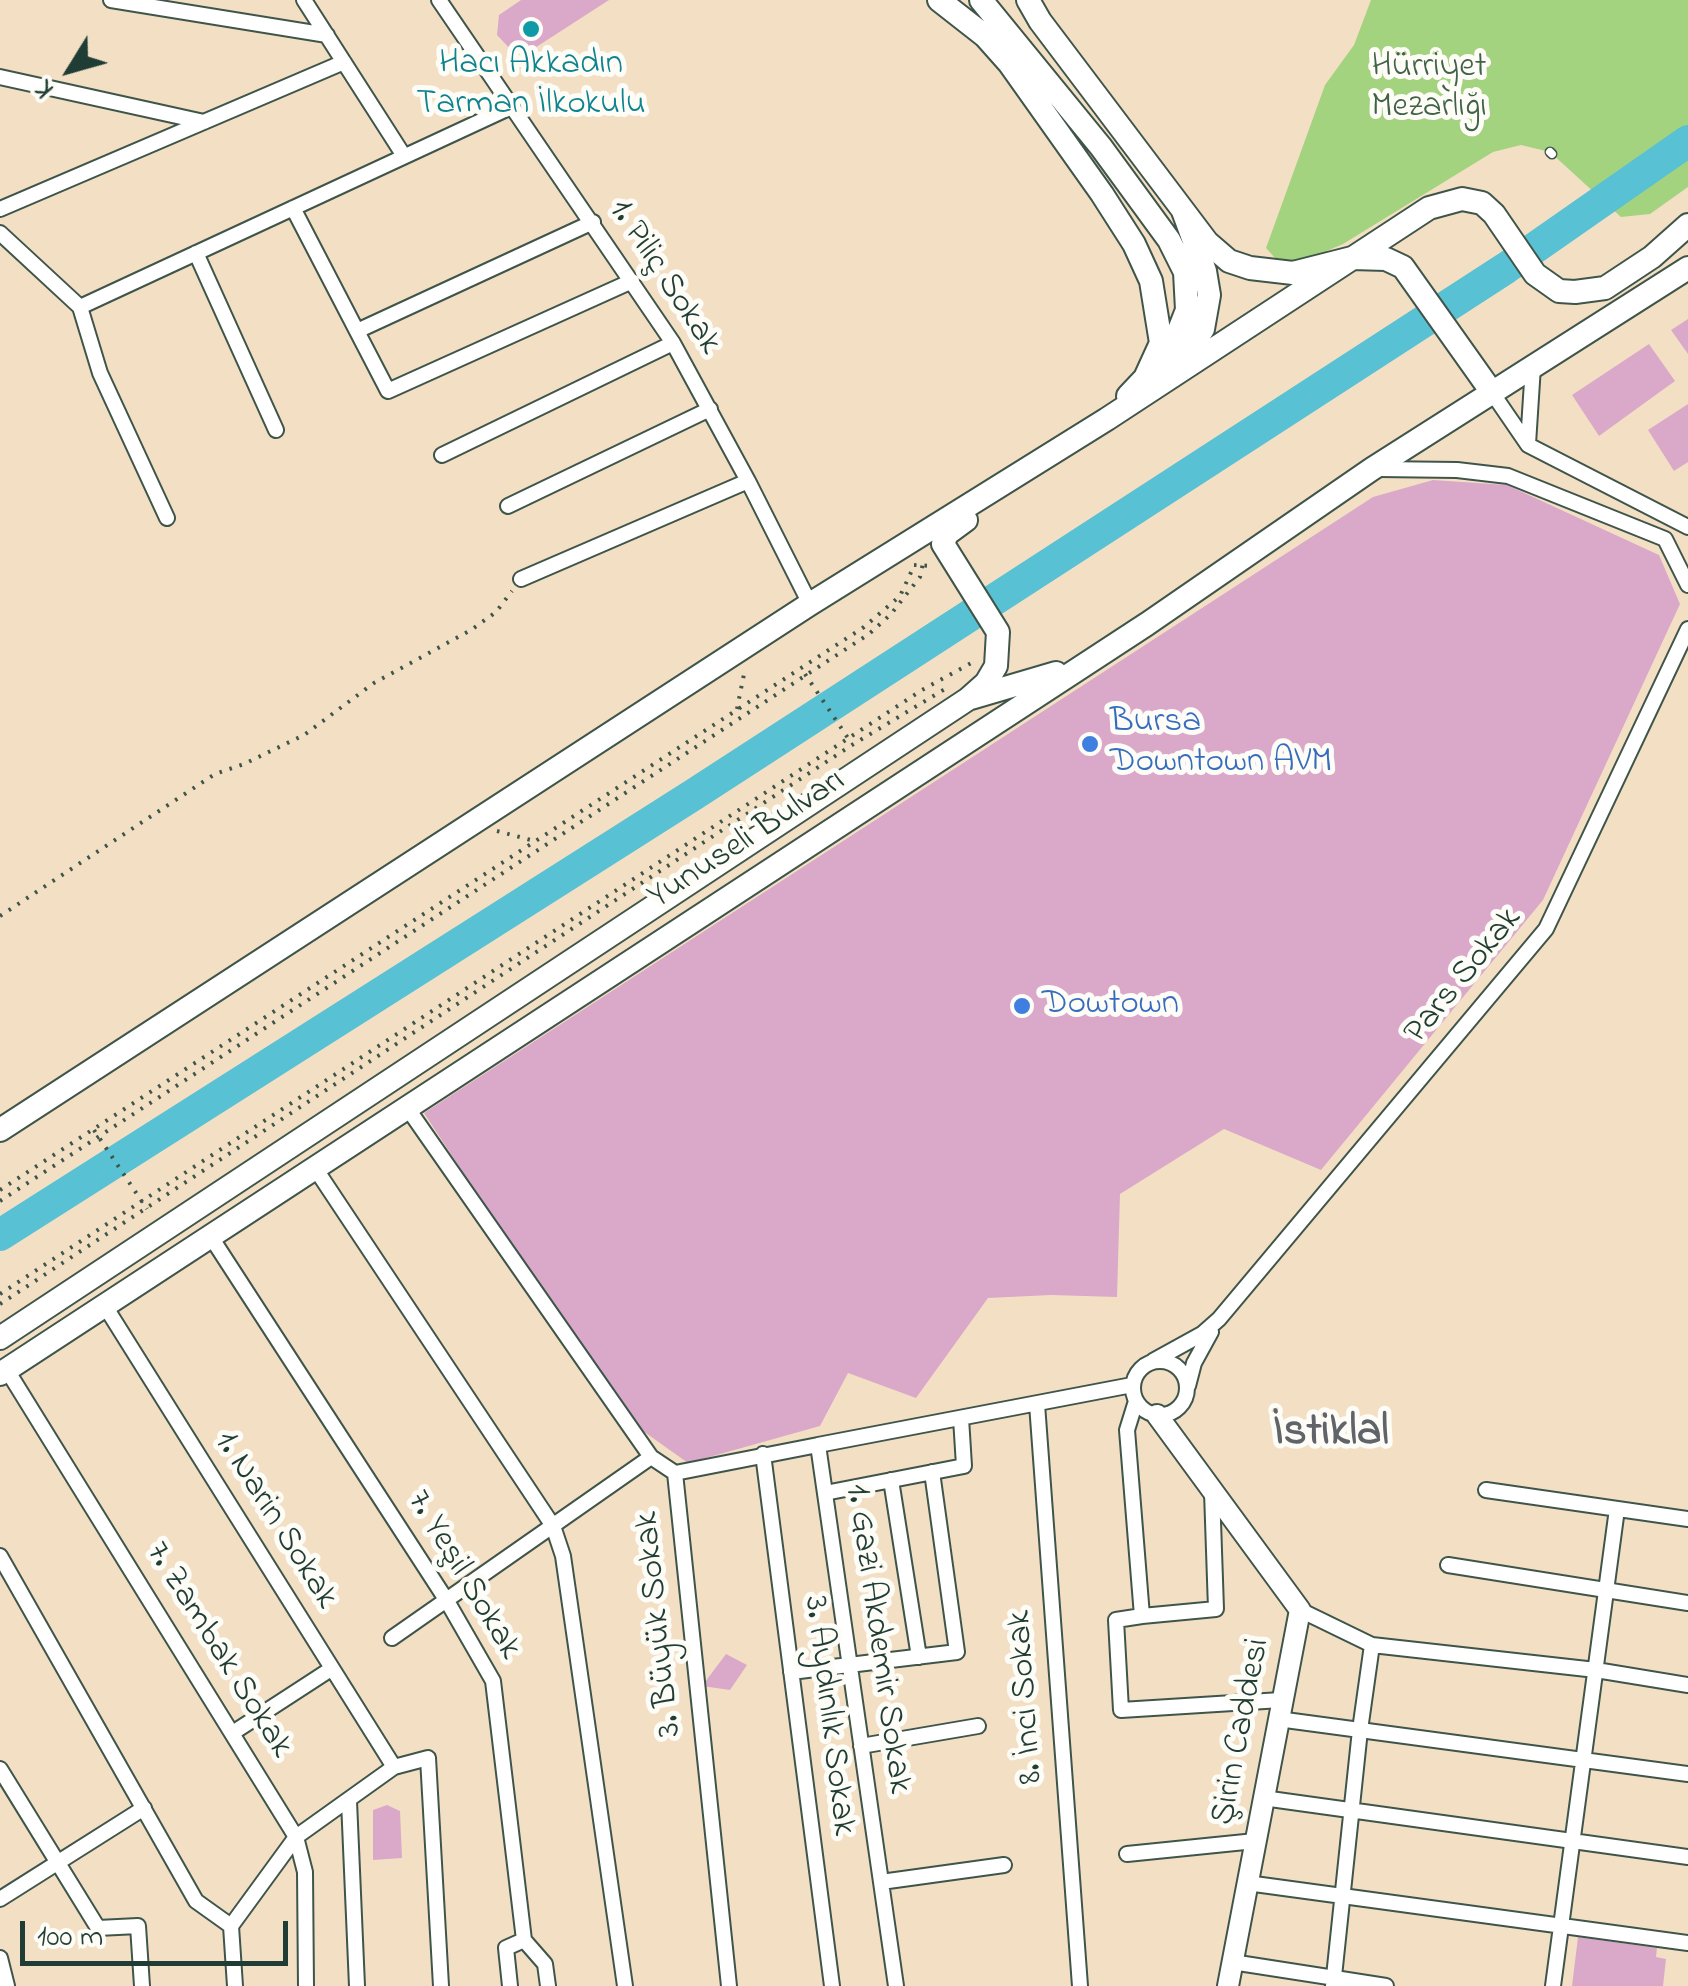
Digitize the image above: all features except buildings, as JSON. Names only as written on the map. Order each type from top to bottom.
[{"type":"main road","points":[[939,0],[1009,62],[1102,194],[1134,244],[1151,281],[1160,343],[1144,378],[1107,419]]},
{"type":"main road","points":[[981,0],[1146,205],[1170,240],[1185,272],[1187,310],[1178,339],[1164,367],[1140,397]]},
{"type":"main road","points":[[1028,0],[1040,21],[1218,252],[1229,261],[1250,268],[1293,272],[1352,258],[1386,259],[1403,267],[1492,391]]},
{"type":"main road","points":[[0,1130],[810,604],[1107,419],[1425,210],[1462,198],[1482,202],[1535,274],[1559,291],[1605,288],[1688,225]]},
{"type":"main road","points":[[958,693],[986,684],[996,666],[997,641],[945,562],[946,534],[1117,430],[1140,412],[1172,376],[1204,329],[1209,295],[1205,271],[1184,211]]},
{"type":"main road","name":"Yunuseli Bulvarı","points":[[3,1372],[1094,658],[1372,469],[1688,268]]},
{"type":"main road","points":[[958,693],[1042,678],[1094,658]]},
{"type":"main road","name":"Yunuseli Bulvarı","points":[[0,1338],[838,785],[958,693]]},
{"type":"street","points":[[111,0],[326,35]]},
{"type":"street","points":[[304,0],[404,156]]},
{"type":"street","name":"1. Piliç Sokak","points":[[439,0],[673,343],[810,604]]},
{"type":"street","points":[[0,209],[344,62]]},
{"type":"street","points":[[0,77],[204,122]]},
{"type":"street","points":[[80,306],[511,107]]},
{"type":"street","points":[[293,208],[388,391],[632,281]]},
{"type":"street","points":[[357,331],[593,222]]},
{"type":"street","points":[[0,233],[80,306],[100,374],[168,518]]},
{"type":"street","points":[[196,253],[276,430]]},
{"type":"street","points":[[442,454],[673,343]]},
{"type":"street","points":[[1528,445],[1533,365]]},
{"type":"street","points":[[1492,391],[1528,445],[1688,527]]},
{"type":"street","points":[[508,506],[710,410]]},
{"type":"street","points":[[1372,469],[1457,470],[1508,476],[1665,539],[1688,585]]},
{"type":"street","points":[[521,579],[748,481]]},
{"type":"street","name":"Pars Sokak","points":[[1219,1319],[1546,930],[1688,629]]},
{"type":"street","name":"3. Büyük Sokak","points":[[406,1106],[650,1457],[675,1472],[729,1986]]},
{"type":"street","points":[[315,1168],[553,1526],[563,1556],[625,1986]]},
{"type":"street","name":"7. Yeşil Sokak","points":[[211,1237],[447,1601],[493,1681],[524,1940],[545,1964],[548,1986]]},
{"type":"street","name":"1. Narin Sokak","points":[[106,1306],[394,1768]]},
{"type":"street","points":[[1219,1319],[1194,1363],[1184,1398],[1173,1411],[1157,1415],[1142,1408],[1132,1386],[1139,1370],[1202,1334],[1219,1319]]},
{"type":"street","points":[[1153,1362],[1161,1360],[1177,1367],[1183,1374],[1186,1390]]},
{"type":"street","name":"7. Zambak Sokak","points":[[3,1372],[234,1732],[296,1837],[305,1872],[306,1986]]},
{"type":"street","points":[[818,1445],[1132,1386]]},
{"type":"street","points":[[1136,1402],[1127,1430],[1142,1616]]},
{"type":"street","name":"8. İnci Sokak","points":[[1037,1404],[1080,1986]]},
{"type":"street","name":"Şirin Caddesi","points":[[1157,1415],[1300,1610],[1228,1986]]},
{"type":"street","points":[[825,1492],[964,1466],[962,1418]]},
{"type":"street","name":"1. Gazi Akdemir Sokak","points":[[675,1472],[818,1445],[896,1986]]},
{"type":"street","name":"3. Aydınlık Sokak","points":[[763,1454],[832,1986]]},
{"type":"street","points":[[392,1638],[650,1457]]},
{"type":"street","points":[[791,1672],[957,1652],[932,1472]]},
{"type":"street","points":[[891,1480],[919,1657]]},
{"type":"street","points":[[1486,1490],[1688,1519]]},
{"type":"street","points":[[1212,1491],[1216,1609],[1116,1620],[1121,1710],[1280,1709],[1360,1730],[1688,1774]]},
{"type":"street","points":[[1554,1986],[1617,1509]]},
{"type":"street","points":[[0,1556],[196,1901],[231,1926]]},
{"type":"street","points":[[1448,1565],[1688,1602]]},
{"type":"street","points":[[1300,1610],[1372,1645],[1688,1684]]},
{"type":"street","points":[[1334,1982],[1372,1645]]},
{"type":"street","points":[[234,1732],[331,1669]]},
{"type":"street","points":[[861,1746],[978,1726]]},
{"type":"street","points":[[235,1986],[231,1926],[296,1837],[394,1768],[428,1758],[441,1986]]},
{"type":"street","points":[[0,1769],[98,1928],[138,1926],[142,1986]]},
{"type":"street","points":[[1263,1798],[1688,1857]]},
{"type":"street","points":[[349,1802],[357,1986]]},
{"type":"street","points":[[0,1899],[144,1808]]},
{"type":"street","points":[[1127,1854],[1255,1841]]},
{"type":"street","points":[[881,1882],[1004,1865]]},
{"type":"street","points":[[1247,1883],[1688,1942]]},
{"type":"street","points":[[510,1986],[506,1948],[524,1940]]},
{"type":"street","points":[[0,1958],[7,1986]]},
{"type":"street","points":[[1232,1962],[1334,1982],[1386,1986]]},
{"type":"path","points":[[915,565],[945,562]]},
{"type":"path","points":[[923,563],[945,562]]},
{"type":"path","points":[[904,566],[945,562]]},
{"type":"path","points":[[0,1201],[869,634],[891,614],[920,577],[923,563]]},
{"type":"path","points":[[0,1190],[882,613],[900,596],[915,565]]},
{"type":"path","points":[[0,916],[214,774],[244,764],[304,734],[374,683],[471,630],[496,612],[521,579]]},
{"type":"path","points":[[0,1294],[997,641]]},
{"type":"path","points":[[737,709],[745,669],[753,662]]},
{"type":"path","points":[[801,668],[844,732]]},
{"type":"path","points":[[0,1304],[906,710],[958,693]]},
{"type":"path","points":[[93,1129],[147,1209]]},
{"type":"green space","name":"Hürriyet Mezarlığı","points":[[1371,0],[1688,0],[1688,187],[1650,214],[1621,217],[1550,152],[1521,145],[1493,152],[1343,244],[1294,261],[1275,258],[1266,248],[1325,85],[1354,45]]},
{"type":"waterway","points":[[0,1235],[693,795],[1506,268],[1688,141]]},
{"type":"place","name":"Hacı Akkadın Tarman İlkokulu","points":[[531,29]]},
{"type":"place","name":"Bursa Downtown AVM","points":[[1090,744]]},
{"type":"place","name":"Dowtown","points":[[1022,1006]]},
{"type":"district","name":"İstiklal","points":[[1331,1436]]}]
